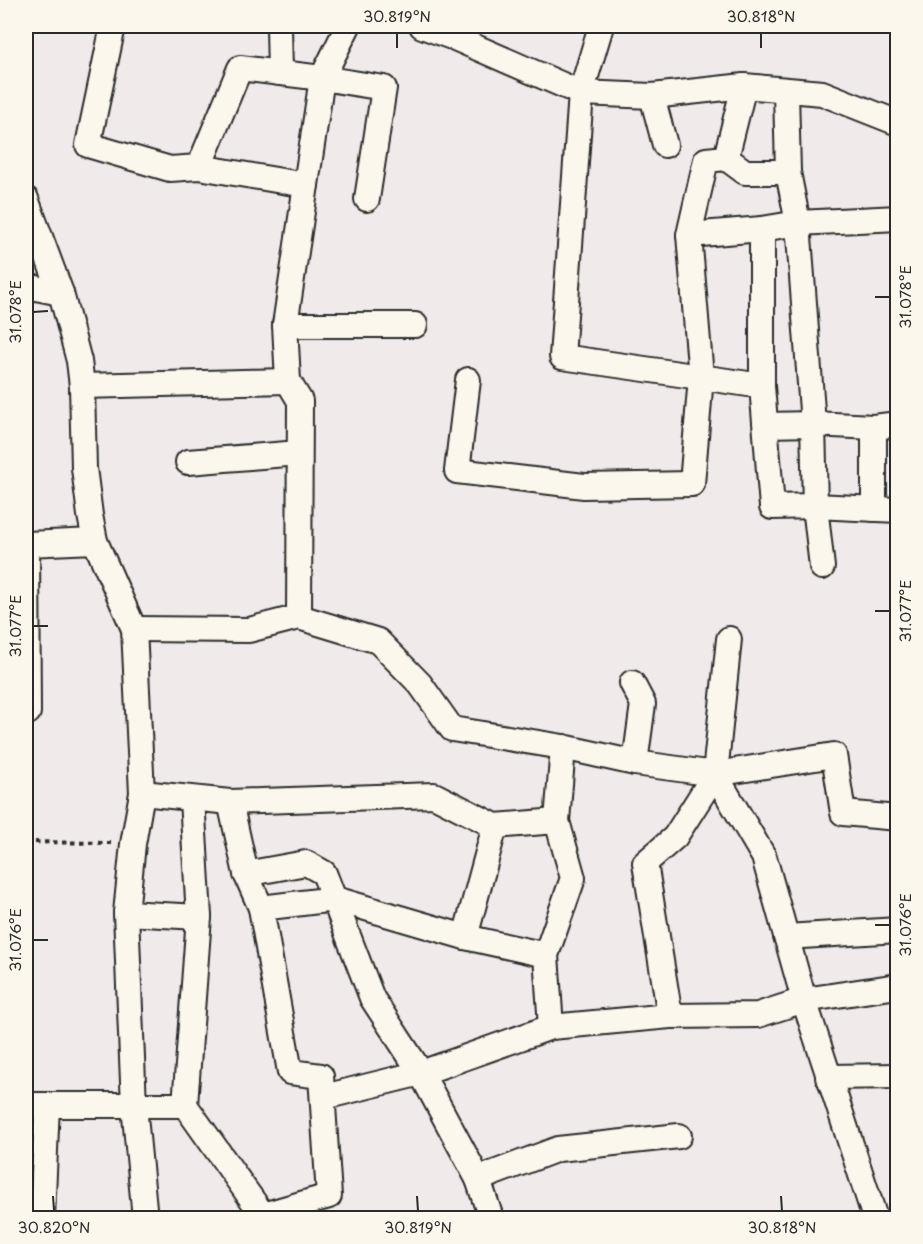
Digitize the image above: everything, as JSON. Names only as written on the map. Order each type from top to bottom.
[{"type":"street","points":[[113,26],[88,145],[170,169],[199,167],[306,185]]},
{"type":"street","points":[[279,26],[280,73]]},
{"type":"street","points":[[299,616],[300,401],[288,381],[285,325],[322,78],[348,26]]},
{"type":"street","points":[[422,26],[462,32],[581,93],[652,96],[744,86],[822,93],[897,123]]},
{"type":"street","points":[[601,26],[581,93],[562,357],[762,386]]},
{"type":"street","points":[[199,167],[240,68],[384,88],[367,199]]},
{"type":"street","points":[[726,158],[744,86]]},
{"type":"street","points":[[786,91],[788,172],[798,223],[813,424],[815,506],[822,567]]},
{"type":"street","points":[[652,96],[665,145]]},
{"type":"street","points":[[468,380],[456,471],[584,486],[692,484],[701,377],[689,235],[706,160],[726,158],[745,172],[788,172]]},
{"type":"street","points":[[26,199],[61,293],[77,351],[82,386],[84,468],[95,541],[134,629],[142,793],[133,844],[126,913],[134,1106],[145,1218]]},
{"type":"street","points":[[689,235],[762,229],[798,223],[897,218]]},
{"type":"street","points":[[762,229],[762,386],[772,507],[815,506],[897,510]]},
{"type":"street","points":[[26,286],[61,293]]},
{"type":"street","points":[[285,325],[415,326]]},
{"type":"street","points":[[82,386],[288,381]]},
{"type":"street","points":[[766,425],[813,424],[874,427],[897,424]]},
{"type":"street","points":[[874,427],[874,509]]},
{"type":"street","points":[[188,462],[299,453]]},
{"type":"street","points":[[28,712],[26,544],[95,541]]},
{"type":"street","points":[[134,629],[249,630],[299,616],[378,641],[420,684],[452,729],[562,747],[634,763],[715,774],[834,755],[843,813],[897,818]]},
{"type":"street","points":[[670,1016],[645,863],[675,837],[715,774],[729,639]]},
{"type":"street","points":[[632,683],[643,704],[634,763]]},
{"type":"street","points":[[551,1027],[546,955],[573,879],[557,821],[562,747]]},
{"type":"street","points":[[715,774],[764,857],[804,1000],[875,1218]]},
{"type":"street","points":[[142,793],[230,802],[434,795],[495,826],[557,821]]},
{"type":"street","points":[[192,799],[199,917],[185,1105],[264,1217],[329,1196],[324,1097],[321,1076],[290,1072],[261,908],[246,874],[230,802]]},
{"type":"street","points":[[465,937],[495,826]]},
{"type":"street","points":[[246,874],[306,863],[324,873],[372,998],[421,1073],[478,1179],[491,1218]]},
{"type":"street","points":[[261,908],[335,899],[465,937],[546,955]]},
{"type":"street","points":[[126,913],[199,917]]},
{"type":"street","points":[[786,937],[897,930]]},
{"type":"street","points":[[324,1097],[421,1073],[551,1027],[670,1016],[758,1015],[804,1000],[897,986]]},
{"type":"street","points":[[828,1077],[897,1076]]},
{"type":"street","points":[[42,1218],[36,1105],[185,1105]]},
{"type":"street","points":[[478,1179],[558,1149],[678,1136]]},
{"type":"path","points":[[26,842],[133,844]]}]
